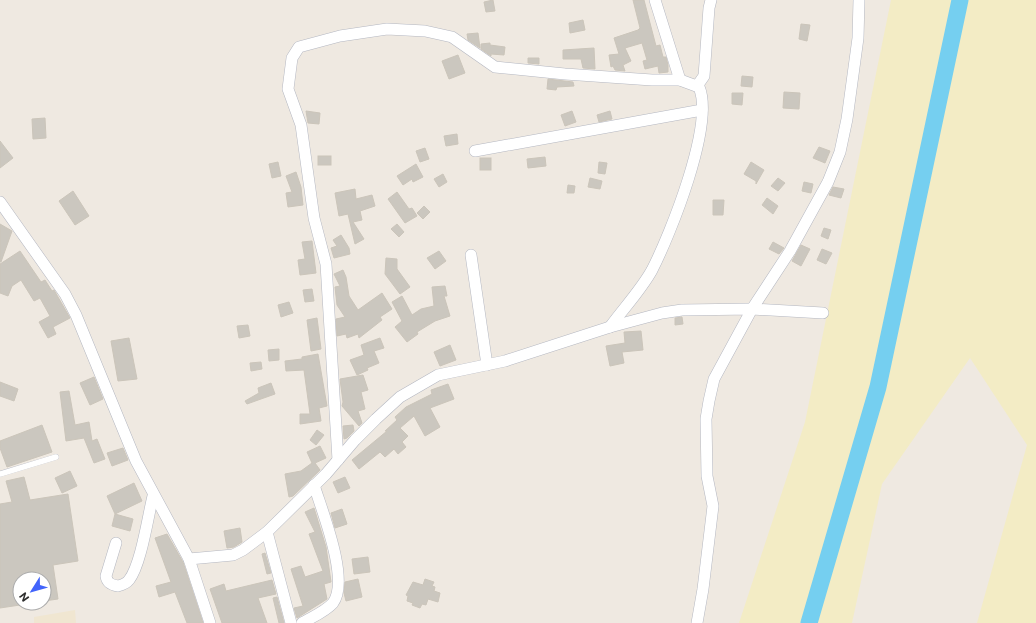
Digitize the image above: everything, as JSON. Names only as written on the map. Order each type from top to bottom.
[{"type":"street","points":[[655,0],[680,80]]},
{"type":"street","points":[[697,86],[704,76],[709,8],[711,0]]},
{"type":"street","points":[[697,623],[703,589],[713,506],[707,476],[706,419],[708,401],[714,379],[752,309],[790,251],[828,182],[840,152],[847,120],[858,38],[859,0]]},
{"type":"street","points":[[338,460],[326,264],[314,218],[301,125],[288,89],[292,58],[299,47],[340,36],[387,29],[425,31],[452,37],[495,67],[565,74],[652,80],[680,80],[697,86],[701,92],[702,110],[699,146],[681,200],[651,271],[610,327]]},
{"type":"street","points":[[475,151],[702,110]]},
{"type":"street","points":[[0,202],[64,294],[76,314],[136,461],[153,496],[181,543],[188,559],[210,623]]},
{"type":"street","points":[[471,255],[487,365]]},
{"type":"street","points":[[188,559],[233,555],[243,550],[267,532],[338,460],[355,440],[400,397],[438,375],[487,365],[610,327],[662,313],[682,310],[752,309],[823,313]]},
{"type":"street","points":[[302,623],[322,612],[333,603],[338,592],[340,582],[334,551],[314,485]]},
{"type":"street","points":[[116,543],[106,576],[110,583],[118,586],[128,582],[132,576],[139,556],[153,496]]},
{"type":"street","points":[[267,532],[291,623]]},
{"type":"lane","points":[[0,474],[56,458]]},
{"type":"shaded area","points":[[75,610],[76,623],[34,623],[34,617]]},
{"type":"sand","points":[[891,0],[1036,0],[1036,623],[977,623],[1027,445],[970,358],[882,484],[852,623],[739,623],[805,422]]},
{"type":"building","points":[[493,0],[495,11],[486,12],[484,2]]},
{"type":"building","points":[[633,0],[644,0],[656,46],[660,45],[663,57],[666,57],[668,72],[659,73],[658,66],[645,69],[643,61],[647,60],[642,43],[625,48],[631,61],[623,65],[625,71],[615,70],[613,66],[611,67],[609,55],[619,54],[614,38],[640,28]]},
{"type":"building","points":[[583,20],[585,30],[570,33],[569,23]]},
{"type":"building","points":[[801,24],[810,25],[807,41],[799,39]]},
{"type":"building","points":[[478,33],[480,48],[468,40],[467,34]]},
{"type":"building","points":[[490,43],[490,45],[505,47],[504,55],[491,54],[491,56],[481,49],[481,44]]},
{"type":"building","points":[[594,48],[595,69],[583,68],[581,59],[563,59],[563,50]]},
{"type":"building","points":[[458,55],[465,73],[449,79],[442,61]]},
{"type":"building","points":[[528,58],[539,58],[539,64],[528,63]]},
{"type":"building","points":[[742,76],[753,77],[752,87],[741,86]]},
{"type":"building","points":[[548,79],[573,82],[574,86],[557,87],[556,90],[547,89]]},
{"type":"building","points":[[784,92],[800,93],[799,109],[783,108]]},
{"type":"building","points":[[732,93],[743,93],[742,105],[732,104]]},
{"type":"building","points":[[306,111],[320,113],[319,124],[308,123]]},
{"type":"building","points":[[572,111],[576,122],[565,126],[561,115]]},
{"type":"building","points":[[610,111],[612,119],[599,122],[597,115]]},
{"type":"building","points":[[45,118],[46,138],[33,139],[32,119]]},
{"type":"building","points":[[457,134],[458,144],[446,146],[444,136]]},
{"type":"building","points":[[0,141],[13,158],[0,168]]},
{"type":"building","points":[[819,147],[830,151],[825,163],[813,158]]},
{"type":"building","points":[[425,148],[429,159],[420,162],[416,151]]},
{"type":"building","points":[[318,156],[331,156],[331,165],[318,165]]},
{"type":"building","points":[[545,157],[546,166],[528,168],[527,159]]},
{"type":"building","points":[[480,158],[491,158],[491,170],[480,170]]},
{"type":"building","points":[[278,162],[281,176],[272,178],[269,164]]},
{"type":"building","points":[[599,162],[607,163],[605,174],[598,173]]},
{"type":"building","points":[[751,162],[764,170],[756,184],[756,181],[744,174]]},
{"type":"building","points":[[416,164],[423,177],[413,182],[412,179],[403,185],[397,176]]},
{"type":"building","points":[[296,172],[301,187],[303,205],[288,207],[286,193],[292,192],[286,176]]},
{"type":"building","points":[[443,174],[447,182],[439,187],[434,179]]},
{"type":"building","points":[[590,178],[602,181],[600,189],[588,187]]},
{"type":"building","points":[[778,178],[785,183],[778,191],[771,186]]},
{"type":"building","points":[[804,182],[813,184],[811,193],[802,191]]},
{"type":"building","points":[[568,185],[575,186],[574,193],[567,193]]},
{"type":"building","points":[[833,187],[844,189],[841,198],[829,195]]},
{"type":"building","points":[[355,189],[356,199],[372,195],[375,206],[360,211],[362,220],[353,222],[364,239],[355,244],[348,214],[339,216],[335,193]]},
{"type":"building","points":[[73,191],[89,216],[75,225],[59,201]]},
{"type":"building","points":[[397,192],[409,209],[412,208],[417,216],[405,223],[388,199]]},
{"type":"building","points":[[767,198],[778,206],[773,214],[762,205]]},
{"type":"building","points":[[713,200],[724,200],[723,215],[713,215]]},
{"type":"building","points":[[424,206],[430,212],[423,219],[417,213]]},
{"type":"building","points":[[0,224],[12,231],[1,262],[0,262]]},
{"type":"building","points":[[397,224],[404,232],[399,237],[391,229]]},
{"type":"building","points":[[824,228],[831,230],[828,239],[821,236]]},
{"type":"building","points":[[341,235],[349,248],[350,254],[334,258],[331,248],[337,246],[333,240]]},
{"type":"building","points":[[312,241],[316,273],[300,275],[298,260],[305,259],[302,242]]},
{"type":"building","points":[[773,242],[784,248],[779,254],[769,249]]},
{"type":"building","points":[[801,245],[810,249],[801,266],[792,261]]},
{"type":"building","points":[[822,249],[832,253],[826,264],[817,260]]},
{"type":"building","points":[[20,251],[41,282],[45,280],[52,291],[54,290],[70,318],[53,327],[56,334],[48,338],[39,322],[50,316],[40,298],[34,301],[21,280],[12,286],[8,296],[0,293],[0,264]]},
{"type":"building","points":[[439,251],[446,261],[435,269],[427,258]]},
{"type":"building","points":[[386,258],[397,259],[397,269],[410,287],[400,294],[385,274]]},
{"type":"building","points":[[343,270],[346,277],[349,296],[358,310],[382,293],[392,309],[380,317],[382,320],[359,338],[358,334],[347,338],[346,334],[337,336],[336,319],[345,317],[337,305],[335,287],[340,286],[334,274]]},
{"type":"building","points":[[445,286],[447,296],[444,296],[450,316],[435,321],[417,332],[418,334],[407,342],[395,327],[402,321],[392,302],[402,296],[412,315],[421,309],[434,306],[432,287]]},
{"type":"building","points":[[312,289],[314,301],[305,302],[303,290]]},
{"type":"building","points":[[289,302],[293,313],[281,317],[278,305]]},
{"type":"building","points":[[682,317],[683,324],[675,325],[675,318]]},
{"type":"building","points":[[317,318],[321,349],[311,351],[307,320]]},
{"type":"building","points":[[248,325],[250,336],[239,338],[237,326]]},
{"type":"building","points":[[641,331],[643,350],[622,352],[624,363],[610,366],[606,346],[625,343],[624,332]]},
{"type":"building","points":[[129,338],[137,379],[118,381],[111,341]]},
{"type":"building","points":[[380,338],[384,348],[374,351],[379,363],[367,368],[368,370],[357,375],[350,360],[364,355],[361,345]]},
{"type":"building","points":[[450,345],[456,360],[440,366],[434,352]]},
{"type":"building","points":[[279,349],[279,360],[269,361],[268,350]]},
{"type":"building","points":[[318,354],[327,406],[319,408],[321,421],[300,424],[300,414],[310,414],[304,370],[286,371],[285,361],[302,359],[302,357]]},
{"type":"building","points":[[261,362],[262,369],[251,371],[250,363]]},
{"type":"building","points":[[363,375],[368,390],[361,392],[365,409],[358,411],[362,423],[359,426],[342,406],[343,402],[340,379]]},
{"type":"building","points":[[94,377],[103,399],[90,405],[80,383]]},
{"type":"building","points":[[0,382],[18,389],[14,401],[0,396]]},
{"type":"building","points":[[271,383],[275,394],[247,404],[245,401],[259,393],[258,388]]},
{"type":"building","points":[[448,384],[454,399],[430,408],[440,427],[425,436],[414,416],[400,428],[408,436],[402,442],[406,447],[398,454],[394,449],[385,457],[380,452],[359,469],[352,460],[387,431],[385,431],[397,420],[395,417],[406,407],[432,394],[431,390]]},
{"type":"building","points":[[69,391],[75,425],[89,422],[92,441],[97,439],[105,459],[94,463],[84,438],[66,441],[60,392]]},
{"type":"building","points":[[42,425],[52,452],[7,467],[0,448],[0,441]]},
{"type":"building","points":[[353,425],[354,431],[344,439],[343,426]]},
{"type":"building","points":[[317,430],[324,435],[316,445],[310,440]]},
{"type":"building","points":[[320,446],[326,458],[315,463],[320,470],[293,496],[289,497],[285,474],[301,471],[312,463],[307,452]]},
{"type":"building","points":[[123,448],[128,460],[112,466],[107,453]]},
{"type":"building","points":[[70,471],[77,486],[62,493],[55,478]]},
{"type":"building","points":[[24,477],[30,500],[68,494],[78,561],[53,565],[58,599],[52,600],[52,571],[12,571],[12,606],[0,608],[0,504],[12,502],[6,481]]},
{"type":"building","points":[[345,477],[350,488],[338,493],[333,482]]},
{"type":"building","points":[[134,483],[142,501],[115,514],[107,496]]},
{"type":"building","points":[[314,508],[326,547],[331,582],[324,584],[327,599],[297,618],[294,608],[303,606],[291,569],[301,566],[305,577],[323,571],[309,534],[315,532],[305,512]]},
{"type":"building","points":[[342,509],[347,524],[335,528],[331,513]]},
{"type":"building","points":[[115,514],[133,519],[130,531],[112,526]]},
{"type":"building","points":[[240,528],[242,542],[234,547],[227,548],[224,531]]},
{"type":"building","points":[[167,534],[183,562],[203,623],[187,623],[175,592],[159,597],[156,586],[171,582],[155,538]]},
{"type":"building","points":[[265,553],[271,573],[267,574],[262,554]]},
{"type":"building","points":[[368,557],[370,572],[354,574],[352,559]]},
{"type":"building","points":[[358,579],[362,597],[346,601],[344,593],[345,582]]},
{"type":"building","points":[[425,579],[434,582],[432,586],[435,587],[434,591],[440,593],[438,602],[428,599],[426,605],[422,604],[420,608],[407,601],[408,596],[406,595],[413,582],[423,585]]},
{"type":"building","points":[[272,580],[276,594],[258,598],[267,623],[222,623],[210,589],[224,584],[226,591]]},
{"type":"building","points":[[277,597],[284,623],[279,623],[273,598]]},
{"type":"waterway","points":[[809,623],[878,387],[960,0]]}]
